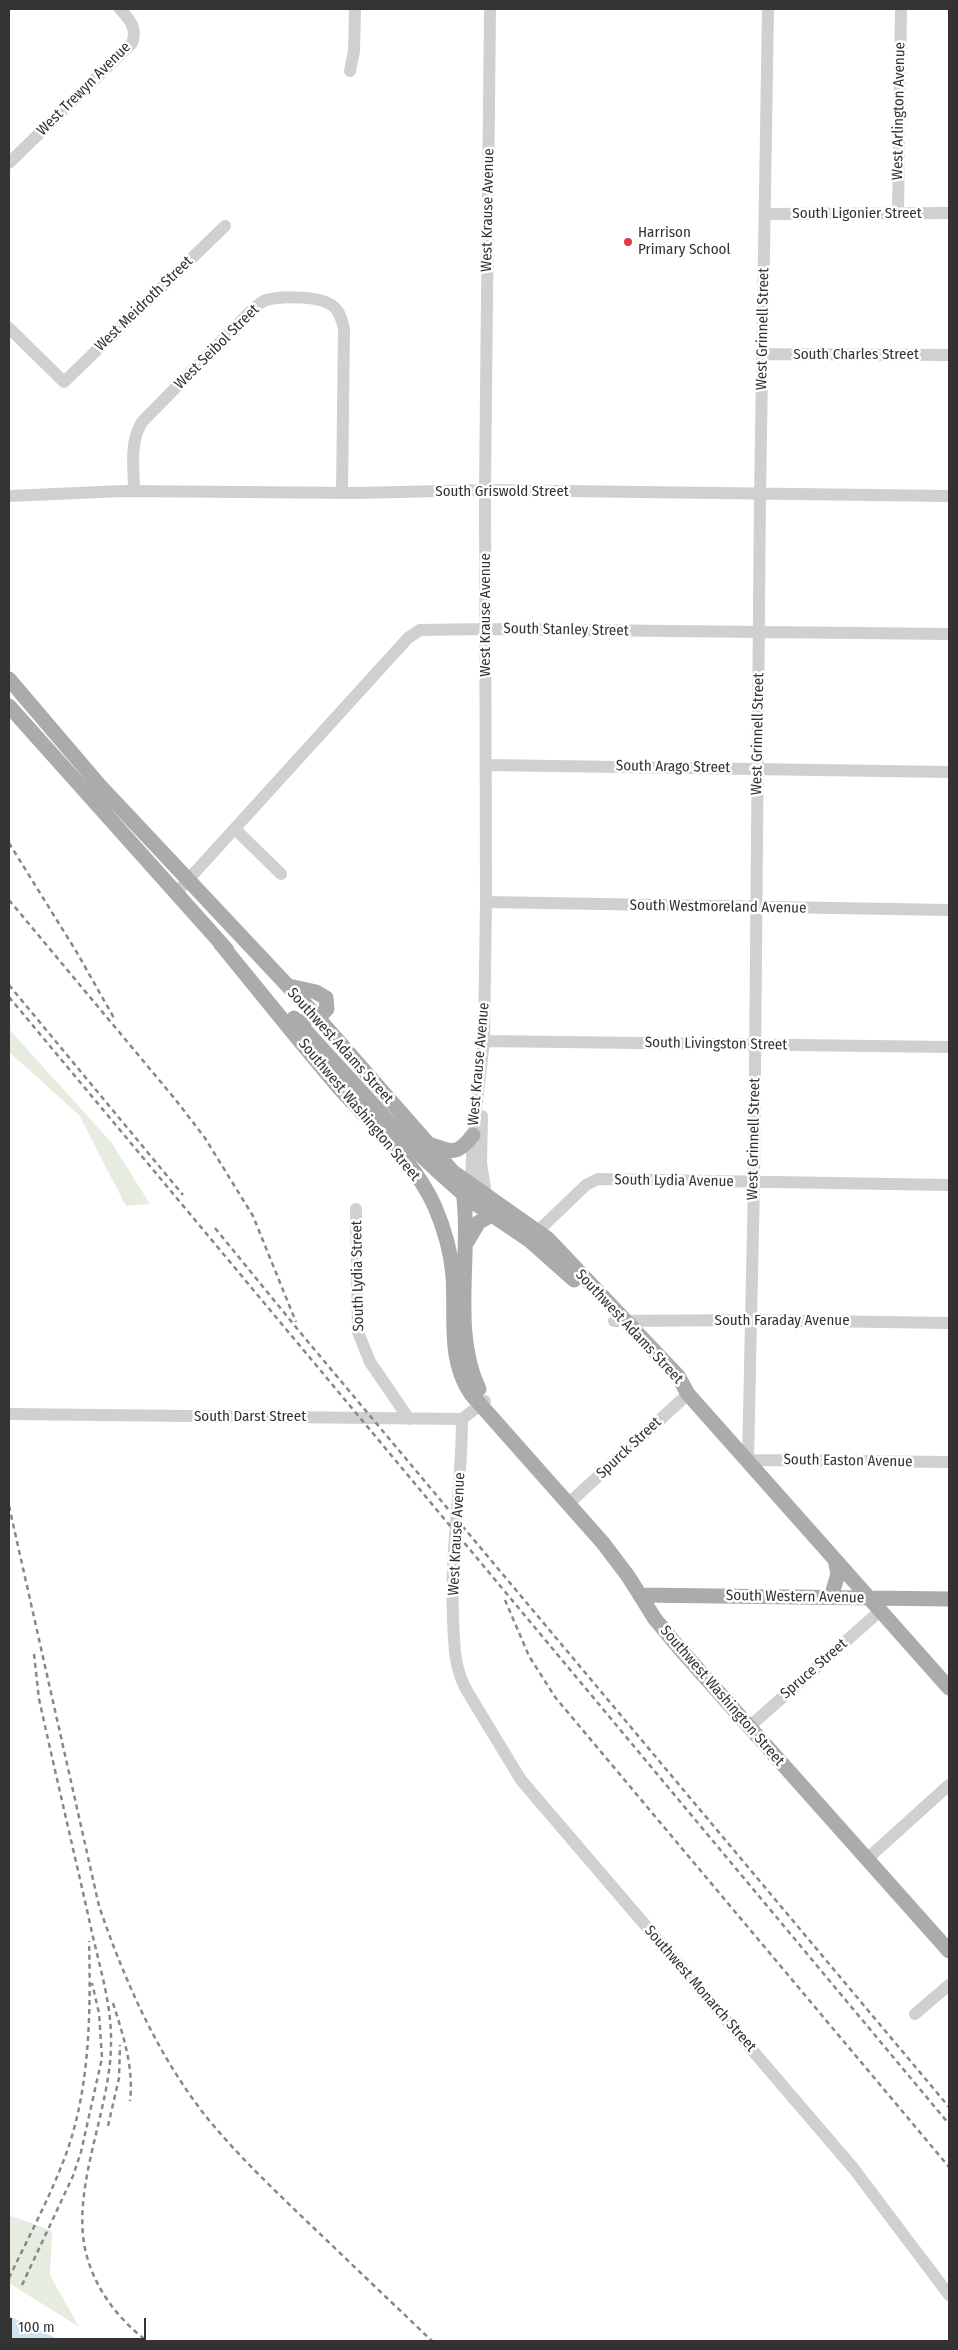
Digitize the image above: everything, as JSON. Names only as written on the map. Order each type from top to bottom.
[{"type":"main road","name":"Southwest Adams Street","points":[[9,678],[101,787],[318,1018],[454,1172]]},
{"type":"main road","name":"Southwest Adams Street","points":[[9,706],[71,778],[177,892],[220,943],[292,1015],[411,1146],[467,1190],[491,1214],[529,1240],[620,1321]]},
{"type":"main road","name":"Southwest Washington Street","points":[[220,943],[340,1089],[399,1153],[426,1190],[441,1223],[451,1262],[456,1358],[465,1385],[483,1403],[505,1434],[569,1503],[616,1560],[655,1619],[680,1649],[949,1951]]},
{"type":"main road","points":[[292,1015],[318,1018]]},
{"type":"main road","points":[[428,1144],[450,1151],[457,1151],[464,1148],[473,1134]]},
{"type":"main road","name":"Southwest Washington Street","points":[[454,1172],[467,1190],[466,1348],[483,1403]]},
{"type":"main road","name":"Southwest Adams Street","points":[[467,1190],[486,1195],[538,1231],[620,1321],[671,1382],[688,1394],[748,1460],[949,1688]]},
{"type":"main road","points":[[466,1243],[479,1222],[491,1214]]},
{"type":"main road","points":[[831,1597],[838,1574],[835,1560]]},
{"type":"main road","name":"South Western Avenue","points":[[640,1595],[949,1599]]},
{"type":"street","name":"West Trewyn Avenue","points":[[9,164],[132,43],[135,36],[132,22],[120,9]]},
{"type":"street","points":[[350,71],[354,51],[355,9]]},
{"type":"street","name":"West Krause Avenue","points":[[467,1190],[484,1041],[487,765],[485,490],[490,9]]},
{"type":"street","name":"West Grinnell Street","points":[[748,1460],[749,1320],[754,1182],[760,495],[768,9]]},
{"type":"street","name":"West Arlington Avenue","points":[[898,214],[901,9]]},
{"type":"street","name":"South Ligonier Street","points":[[765,214],[949,214]]},
{"type":"street","name":"West Meidroth Street","points":[[9,328],[64,382],[225,226]]},
{"type":"street","name":"West Seibol Street","points":[[134,491],[133,448],[135,433],[142,422],[250,312],[264,301],[279,298],[319,299],[330,303],[341,316],[344,329],[342,493]]},
{"type":"street","name":"South Charles Street","points":[[763,354],[949,354]]},
{"type":"street","name":"South Griswold Street","points":[[9,490],[54,493]]},
{"type":"street","name":"South Griswold Street","points":[[9,496],[134,491],[342,493],[485,490],[949,496]]},
{"type":"street","name":"South Stanley Street","points":[[177,892],[190,880],[411,634],[420,630],[949,634]]},
{"type":"street","name":"South Arago Street","points":[[487,765],[949,772]]},
{"type":"street","points":[[235,829],[281,874]]},
{"type":"street","name":"South Westmoreland Avenue","points":[[486,902],[949,910]]},
{"type":"street","points":[[484,1041],[481,1163],[486,1195]]},
{"type":"street","name":"South Livingston Street","points":[[484,1041],[949,1047]]},
{"type":"street","name":"South Lydia Avenue","points":[[538,1231],[594,1180],[949,1185]]},
{"type":"street","name":"South Lydia Street","points":[[356,1209],[358,1332],[370,1362],[408,1419]]},
{"type":"street","name":"South Faraday Avenue","points":[[620,1321],[749,1320],[949,1323]]},
{"type":"street","name":"Spurck Street","points":[[569,1503],[688,1394]]},
{"type":"street","points":[[462,1419],[483,1403]]},
{"type":"street","name":"South Darst Street","points":[[9,1414],[462,1419]]},
{"type":"street","name":"West Krause Avenue","points":[[460,1678],[455,1655],[452,1570],[459,1492],[462,1419]]},
{"type":"street","name":"South Easton Avenue","points":[[748,1460],[949,1462]]},
{"type":"street","name":"Spruce Street","points":[[749,1726],[880,1611]]},
{"type":"street","name":"Southwest Monarch Street","points":[[460,1678],[521,1780],[854,2169],[949,2295]]},
{"type":"street","points":[[867,1859],[949,1785]]},
{"type":"street","points":[[915,2014],[949,1985]]},
{"type":"shaded area","points":[[9,1029],[111,1142],[150,1204],[126,1206],[79,1115],[9,1052]]},
{"type":"shaded area","points":[[9,2215],[52,2231],[50,2275],[79,2327],[9,2283]]},
{"type":"water","points":[[9,2316],[62,2341],[9,2341]]},
{"type":"railway","points":[[9,843],[76,951],[114,1018]]},
{"type":"railway","points":[[9,900],[175,1099],[205,1138],[253,1216],[296,1322]]},
{"type":"railway","points":[[9,985],[183,1195]]},
{"type":"railway","points":[[9,997],[949,2124]]},
{"type":"railway","points":[[215,1228],[304,1337],[949,2107]]},
{"type":"railway","points":[[9,1506],[99,1906],[119,1961],[156,2040],[171,2066],[204,2114],[248,2164],[432,2341]]},
{"type":"railway","points":[[505,1600],[529,1656],[555,1697],[949,2167]]},
{"type":"railway","points":[[34,1654],[39,1699],[104,1985],[111,2029],[109,2069],[105,2095],[83,2202],[82,2228],[86,2253],[95,2279],[109,2302],[126,2323],[147,2341]]},
{"type":"railway","points":[[9,2278],[61,2167],[71,2141],[78,2113],[87,2056],[89,2027],[89,1941]]},
{"type":"railway","points":[[22,2285],[73,2176],[81,2152],[102,2058],[99,2013],[92,1983]]},
{"type":"railway","points":[[113,2003],[129,2063],[130,2101]]},
{"type":"railway","points":[[108,2126],[119,2078],[120,2045]]},
{"type":"place","name":"Harrison Primary School","points":[[628,242]]}]
